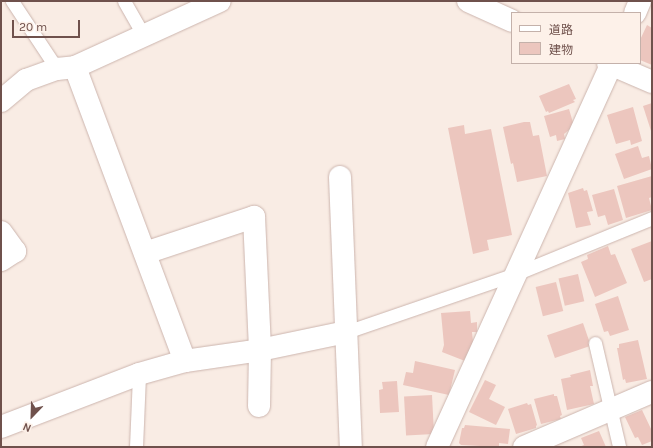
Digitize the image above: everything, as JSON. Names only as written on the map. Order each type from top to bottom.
[{"type":"street","points":[[1,101],[26,80],[66,68],[144,36],[220,1]]},
{"type":"street","points":[[468,1],[511,20]]},
{"type":"street","points":[[635,12],[640,1]]},
{"type":"street","points":[[437,447],[611,64]]},
{"type":"street","points":[[613,64],[652,82]]},
{"type":"street","points":[[66,68],[145,253],[185,362]]},
{"type":"street","points":[[340,178],[351,447]]},
{"type":"street","points":[[145,253],[254,217],[260,350],[259,406]]},
{"type":"street","points":[[1,232],[15,251],[1,260]]},
{"type":"street","points":[[1,427],[140,374],[185,362],[260,350],[346,332]]},
{"type":"street","points":[[524,447],[652,392]]},
{"type":"lane","points":[[12,1],[66,68]]},
{"type":"lane","points":[[124,1],[144,36]]},
{"type":"lane","points":[[346,332],[515,274],[652,218]]},
{"type":"lane","points":[[595,343],[619,446]]},
{"type":"lane","points":[[136,447],[140,374]]},
{"type":"building","points":[[647,25],[652,28],[652,65],[641,60],[641,38]]},
{"type":"building","points":[[569,84],[576,99],[573,100],[575,102],[549,113],[548,111],[546,112],[539,96]]},
{"type":"building","points":[[652,103],[652,134],[643,106]]},
{"type":"building","points":[[633,107],[642,141],[631,145],[630,140],[616,144],[607,115]]},
{"type":"building","points":[[569,109],[574,126],[564,134],[565,139],[557,141],[556,135],[550,137],[544,116]]},
{"type":"building","points":[[530,122],[533,136],[539,135],[547,176],[517,182],[513,163],[511,164],[503,127]]},
{"type":"building","points":[[464,125],[465,134],[491,129],[512,235],[487,240],[489,250],[473,254],[448,128]]},
{"type":"building","points":[[638,146],[642,158],[649,156],[652,169],[624,179],[615,154]]},
{"type":"building","points":[[652,176],[652,197],[649,198],[652,210],[626,218],[617,186]]},
{"type":"building","points":[[583,188],[584,191],[587,190],[593,211],[587,212],[591,225],[576,228],[568,193]]},
{"type":"building","points":[[614,189],[623,220],[608,225],[605,215],[598,217],[592,195]]},
{"type":"building","points":[[652,241],[652,279],[644,282],[631,249]]},
{"type":"building","points":[[608,246],[611,255],[615,254],[627,283],[595,297],[581,262],[588,259],[587,255]]},
{"type":"building","points":[[578,274],[584,301],[565,306],[559,278]]},
{"type":"building","points":[[556,282],[563,311],[543,316],[536,287]]},
{"type":"building","points":[[618,296],[629,330],[610,336],[608,331],[604,332],[595,304]]},
{"type":"building","points":[[470,311],[471,323],[477,322],[477,332],[472,332],[473,342],[465,361],[442,352],[444,345],[441,313]]},
{"type":"building","points":[[583,323],[591,346],[555,358],[547,335]]},
{"type":"building","points":[[638,340],[647,379],[626,383],[625,379],[623,380],[617,348],[619,348],[619,344]]},
{"type":"building","points":[[415,361],[455,370],[449,395],[403,385],[406,372],[413,373]]},
{"type":"building","points":[[590,370],[593,386],[590,386],[594,404],[567,410],[561,379]]},
{"type":"building","points":[[485,380],[496,385],[489,399],[505,407],[496,425],[469,412]]},
{"type":"building","points":[[397,381],[399,412],[380,413],[379,390],[383,389],[382,382]]},
{"type":"building","points":[[554,394],[554,396],[557,396],[562,415],[560,416],[561,419],[541,424],[534,399]]},
{"type":"building","points":[[432,395],[434,434],[406,435],[404,396]]},
{"type":"building","points":[[527,403],[528,405],[531,404],[537,425],[536,428],[516,434],[508,409]]},
{"type":"building","points":[[642,410],[652,431],[652,441],[642,445],[638,437],[635,438],[625,417]]},
{"type":"building","points":[[465,425],[510,429],[508,444],[499,443],[499,447],[461,445],[459,443],[462,428],[464,428]]},
{"type":"building","points":[[599,431],[606,447],[579,447],[584,445],[581,438]]}]
